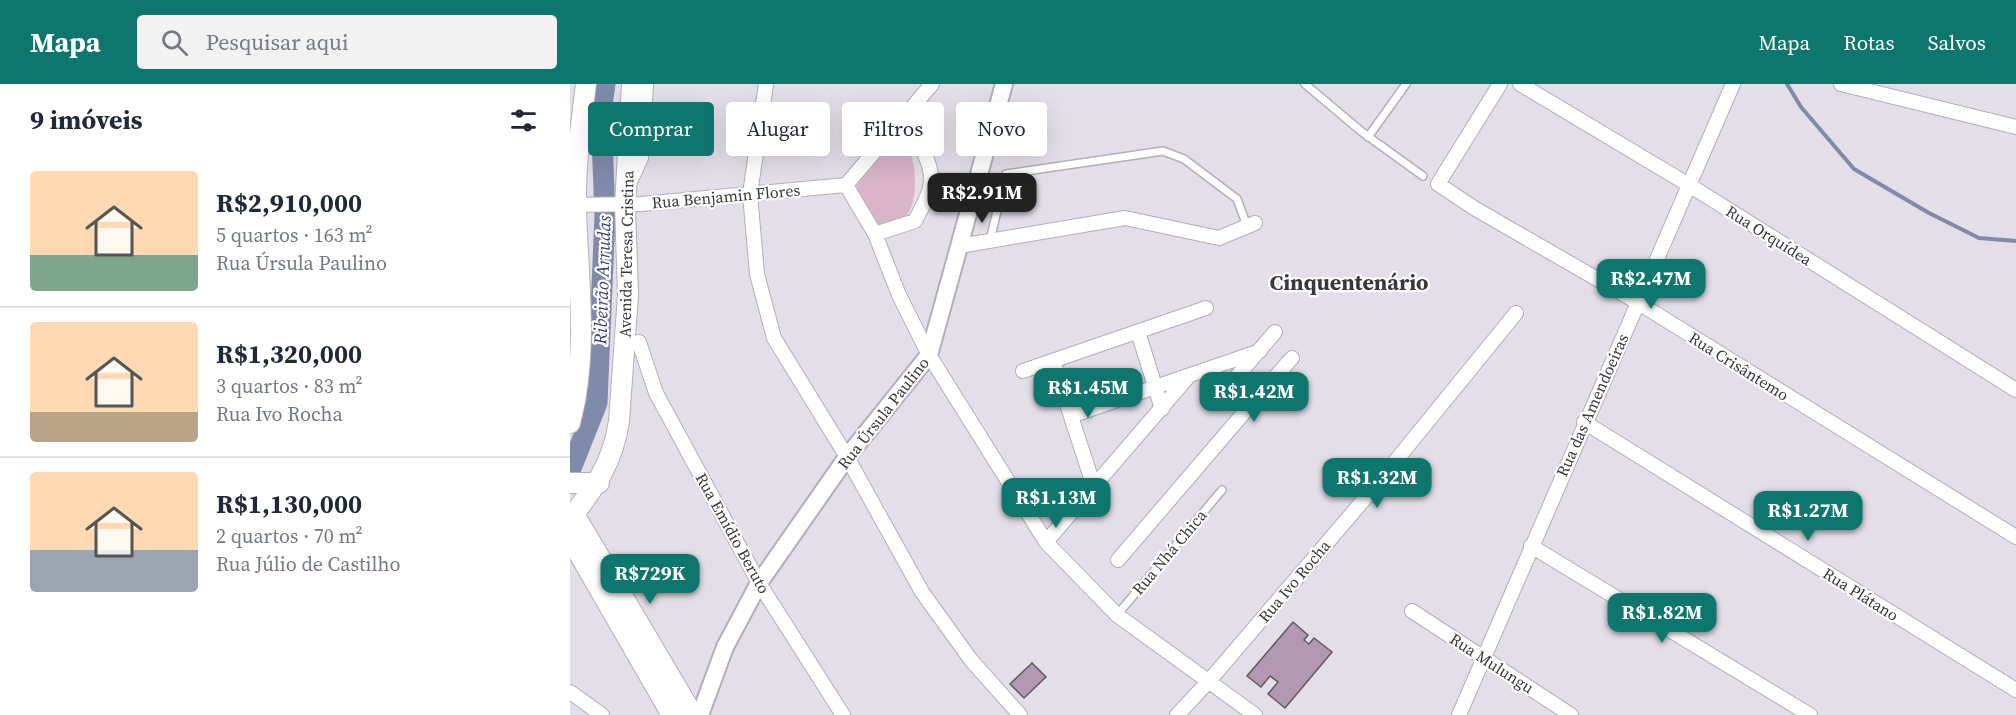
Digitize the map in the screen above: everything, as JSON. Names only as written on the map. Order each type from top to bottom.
[{"type":"main road","points":[[570,423],[575,384],[574,248],[586,84]]},
{"type":"main road","name":"Avenida Teresa Cristina","points":[[572,517],[584,483],[617,436],[628,295],[623,200],[632,84]]},
{"type":"main road","points":[[572,517],[693,715]]},
{"type":"main road","points":[[570,538],[668,714]]},
{"type":"street","points":[[623,200],[641,158],[646,84]]},
{"type":"street","points":[[766,84],[750,194],[756,274],[774,338],[847,457],[922,592],[971,660],[1020,715]]},
{"type":"street","points":[[916,102],[932,84]]},
{"type":"street","name":"Rua Úrsula Paulino","points":[[700,715],[725,647],[759,583],[847,457],[929,355],[1004,84]]},
{"type":"street","name":"Rua Crisântemo","points":[[1500,84],[1438,184],[1474,208],[1637,302],[2016,537]]},
{"type":"street","name":"Rua Orquídea","points":[[1520,84],[1689,185],[2016,390]]},
{"type":"street","points":[[1841,84],[2016,127]]},
{"type":"street","name":"Rua das Amendoeiras","points":[[1459,715],[1584,422],[1730,90]]},
{"type":"street","points":[[870,156],[846,185],[875,234],[899,295],[929,355],[1046,542],[1117,615],[1255,715]]},
{"type":"street","points":[[875,234],[915,221],[930,188],[930,166],[925,156]]},
{"type":"street","name":"Rua Benjamin Flores","points":[[577,205],[623,200],[750,194],[846,185]]},
{"type":"street","points":[[930,188],[972,194]]},
{"type":"street","points":[[959,246],[1125,218],[1219,238],[1251,225]]},
{"type":"street","points":[[1023,371],[1206,308]]},
{"type":"street","name":"Rua Ivo Rocha","points":[[1176,715],[1209,681],[1446,402],[1516,313]]},
{"type":"street","points":[[1138,332],[1162,409]]},
{"type":"street","points":[[1226,389],[1275,332]]},
{"type":"street","name":"Rua Emídio Beruto","points":[[639,342],[656,393],[759,583],[843,715]]},
{"type":"street","points":[[1071,417],[1260,351]]},
{"type":"street","points":[[1118,561],[1292,358]]},
{"type":"street","points":[[1053,361],[1094,487]]},
{"type":"street","points":[[1205,371],[1248,408]]},
{"type":"street","points":[[1046,542],[1188,377]]},
{"type":"street","name":"Rua Plátano","points":[[1584,422],[2016,690]]},
{"type":"street","points":[[1531,546],[1810,715]]},
{"type":"street","name":"Rua Mulungu","points":[[1412,611],[1571,715]]},
{"type":"street","points":[[570,692],[603,715]]},
{"type":"lane","points":[[1305,84],[1368,136],[1423,176]]},
{"type":"lane","points":[[1368,136],[1406,84]]},
{"type":"lane","points":[[990,240],[1006,174],[1163,151],[1184,159],[1237,199],[1251,225]]},
{"type":"lane","name":"Rua Nhá Chica","points":[[1117,615],[1222,490]]},
{"type":"shaded area","points":[[876,156],[912,156],[915,189],[913,201],[904,219],[878,227],[858,195],[859,176]]},
{"type":"building","points":[[1293,622],[1308,635],[1304,640],[1309,644],[1314,638],[1332,652],[1285,708],[1268,694],[1278,682],[1270,676],[1261,687],[1247,676]]},
{"type":"building","points":[[1032,663],[1046,677],[1024,698],[1010,684]]},
{"type":"waterway","name":"Ribeirão Arrudas","points":[[570,471],[597,403],[605,216],[601,112],[605,84]]},
{"type":"waterway","points":[[1787,84],[1801,107],[1854,169],[1929,213],[1979,238],[2016,241]]},
{"type":"district","name":"Cinquentenário","points":[[1349,282]]}]
